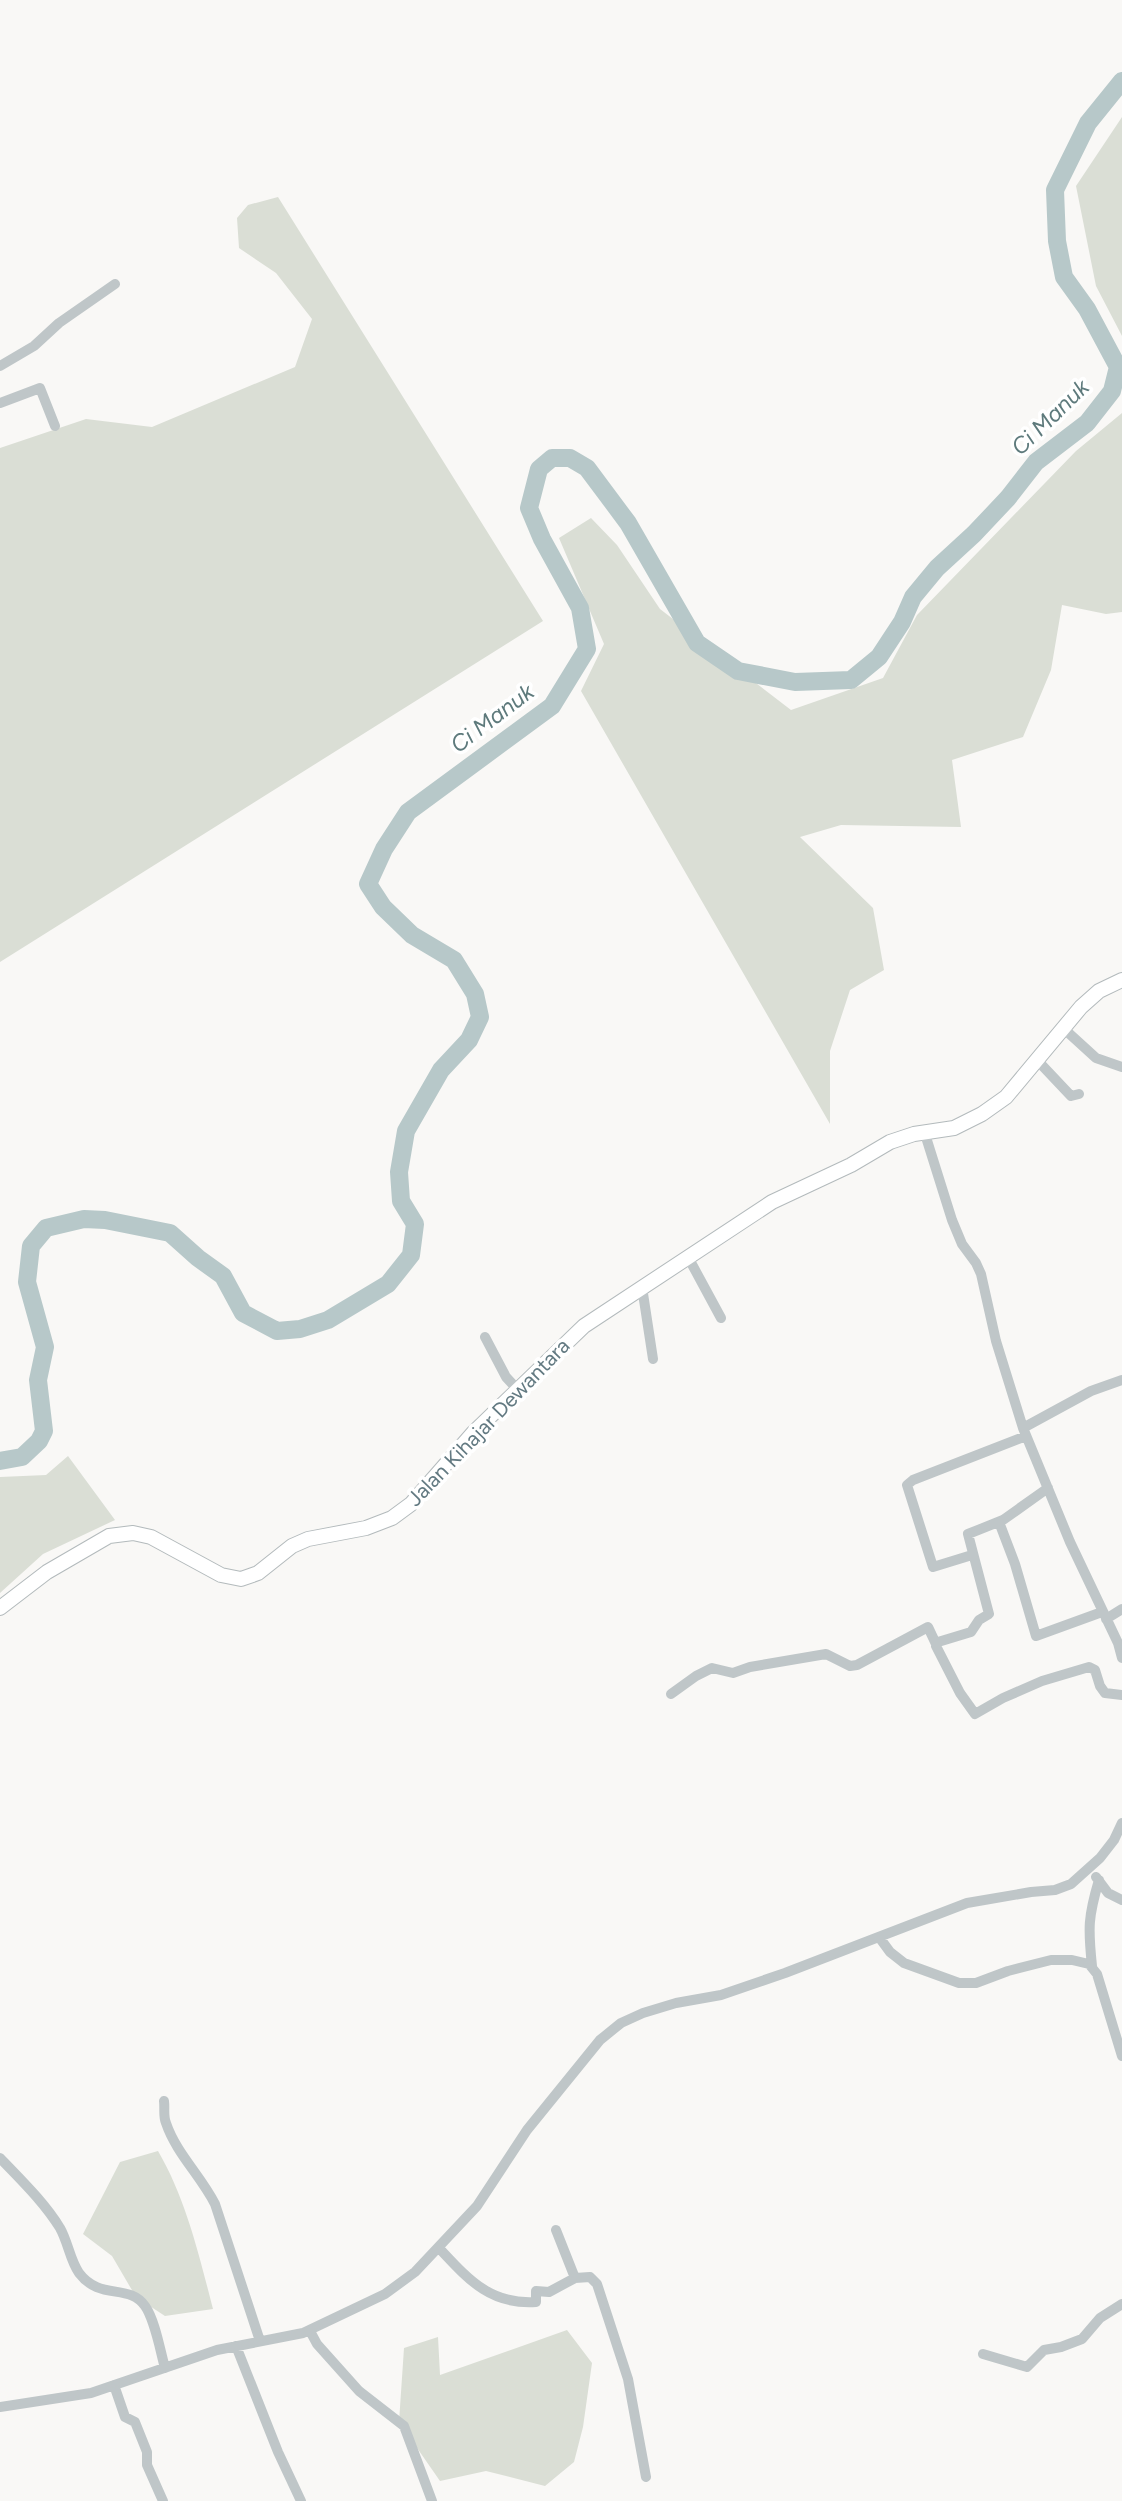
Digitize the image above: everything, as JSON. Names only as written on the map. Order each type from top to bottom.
[{"type":"main road","name":"Jalan Kihajar Dewantara","points":[[0,1608],[47,1572],[109,1536],[133,1533],[151,1537],[221,1575],[241,1579],[258,1573],[292,1545],[382,1523],[411,1504],[473,1433],[575,1334],[772,1202],[851,1165],[890,1142],[954,1128],[982,1114],[1006,1097],[1062,1027],[1099,991],[1122,980]]},
{"type":"street","points":[[0,366],[34,346],[58,323],[115,284]]},
{"type":"street","points":[[0,403],[40,388],[55,426]]},
{"type":"street","points":[[1062,1027],[1102,1062],[1122,1067]]},
{"type":"street","points":[[1037,1060],[1071,1096],[1079,1094]]},
{"type":"street","points":[[925,1134],[952,1220],[962,1244],[981,1274],[996,1341],[1025,1432],[1070,1542],[1118,1643],[1122,1658]]},
{"type":"street","points":[[688,1257],[721,1318]]},
{"type":"street","points":[[642,1287],[653,1359]]},
{"type":"street","points":[[485,1337],[506,1377],[517,1390]]},
{"type":"street","points":[[972,1555],[933,1567],[907,1485],[913,1480],[1025,1432],[1091,1391],[1122,1380]]},
{"type":"street","points":[[936,1644],[971,1632],[979,1620],[989,1614],[968,1534],[999,1522],[1048,1488]]},
{"type":"street","points":[[999,1522],[1016,1564],[1036,1635],[1122,1609]]},
{"type":"street","points":[[671,1694],[712,1668],[733,1673],[750,1667],[826,1654],[850,1666],[858,1665],[928,1627],[960,1692],[975,1714],[1042,1681],[1089,1667],[1095,1670],[1105,1693],[1122,1695]]},
{"type":"street","points":[[0,2407],[72,2397],[236,2346],[310,2331],[385,2294],[415,2273],[477,2206],[527,2130],[600,2040],[621,2023],[676,2003],[721,1995],[967,1903],[1055,1890],[1071,1884],[1090,1868],[1114,1840],[1122,1823]]},
{"type":"street","points":[[1090,1868],[1110,1895],[1122,1900]]},
{"type":"street","points":[[1099,1880],[1089,1913],[1092,1966],[1097,1974],[1122,2056]]},
{"type":"street","points":[[879,1937],[890,1952],[904,1963],[959,1983],[976,1983],[1051,1960],[1072,1960],[1092,1966]]},
{"type":"street","points":[[164,2101],[166,2124],[215,2204],[260,2341]]},
{"type":"street","points":[[0,2158],[51,2215],[65,2238],[79,2272],[86,2280],[96,2288],[130,2294],[146,2307],[165,2368]]},
{"type":"street","points":[[556,2230],[575,2278]]},
{"type":"street","points":[[439,2248],[479,2288],[503,2300],[536,2302],[536,2291],[550,2292],[575,2278],[590,2277],[597,2284],[628,2379],[646,2477]]},
{"type":"street","points":[[983,2354],[1020,2367],[1029,2367],[1044,2350],[1061,2347],[1086,2336],[1100,2318],[1122,2304]]},
{"type":"street","points":[[310,2331],[317,2344],[359,2391],[404,2426],[432,2501]]},
{"type":"street","points":[[236,2346],[278,2452],[301,2501]]},
{"type":"street","points":[[114,2385],[125,2417],[135,2422],[146,2452],[147,2465],[163,2501]]},
{"type":"shaded area","points":[[1122,117],[1122,336],[1096,286],[1076,186]]},
{"type":"shaded area","points":[[278,197],[543,621],[0,962],[0,448],[86,419],[152,427],[295,367],[312,319],[276,273],[239,248],[237,218],[248,205]]},
{"type":"shaded area","points":[[1122,413],[1122,612],[1106,614],[1062,605],[1051,670],[1023,737],[952,760],[961,827],[841,825],[800,837],[873,908],[884,970],[850,990],[830,1051],[830,1124],[581,691],[604,644],[559,538],[591,518],[617,545],[660,609],[791,710],[883,678],[917,615],[1076,451]]},
{"type":"shaded area","points":[[68,1456],[115,1520],[43,1554],[0,1593],[0,1477],[46,1475]]},
{"type":"shaded area","points":[[158,2151],[184,2208],[213,2309],[165,2316],[136,2297],[112,2256],[83,2234],[120,2162]]},
{"type":"shaded area","points":[[567,2330],[592,2363],[583,2427],[574,2462],[545,2486],[486,2471],[440,2481],[399,2422],[404,2348],[438,2337],[440,2375]]},
{"type":"waterway","name":"Ci Manuk","points":[[0,1461],[22,1457],[39,1441],[44,1431],[38,1380],[45,1347],[27,1282],[31,1246],[46,1228],[84,1219],[105,1220],[170,1233],[223,1276],[243,1313],[277,1331],[300,1329],[328,1320],[388,1284],[411,1255],[415,1224],[401,1201],[399,1172],[406,1131],[441,1070],[469,1040],[480,1017],[475,994],[454,960],[412,935],[383,907],[368,884],[384,849],[408,812],[552,706],[587,649],[580,608],[542,539],[529,508],[539,469],[552,458],[570,458],[587,468],[628,523],[697,643],[738,671],[795,682],[851,680],[879,657],[902,622],[913,597],[937,568],[1008,498],[1036,462],[1087,423],[1112,391],[1118,367],[1087,309],[1064,277],[1057,241],[1055,190],[1088,123],[1122,81]]}]
